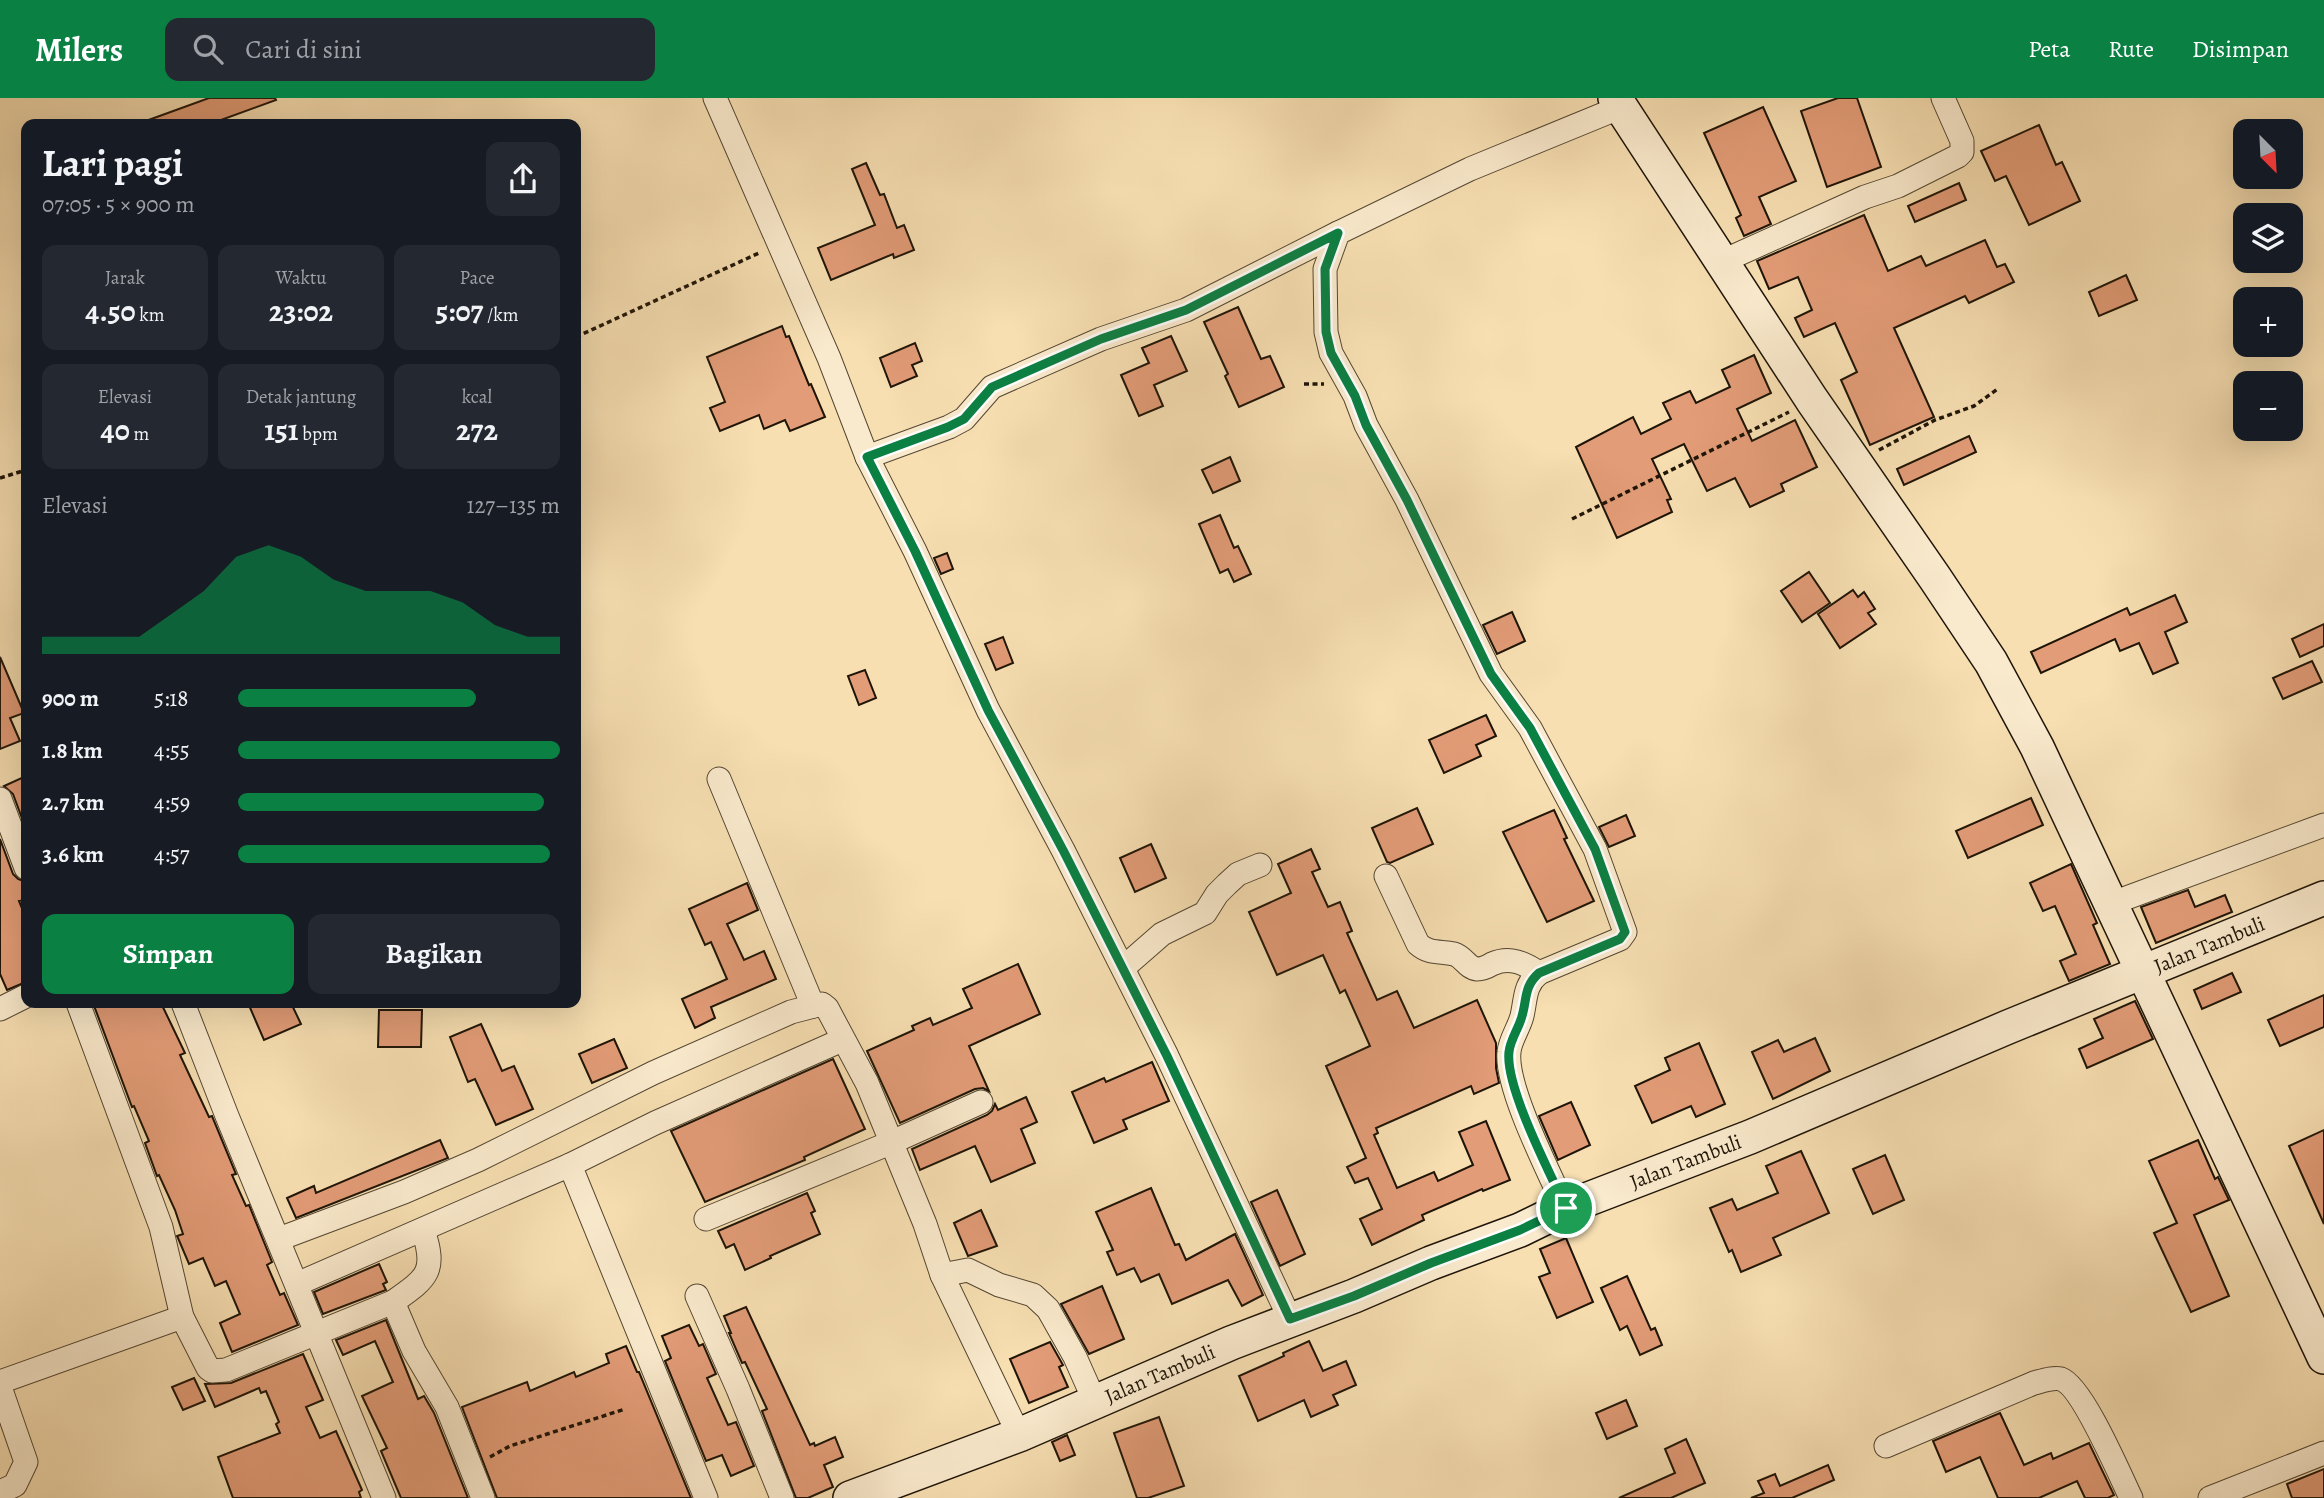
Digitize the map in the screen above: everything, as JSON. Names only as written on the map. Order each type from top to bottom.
[{"type":"street","points":[[715,98],[829,358],[867,457],[915,551],[988,710],[1063,850],[1167,1056],[1290,1319]]},
{"type":"street","points":[[1721,262],[1865,197],[1898,186],[1958,156],[1962,152],[1962,141],[1943,98]]},
{"type":"street","points":[[867,457],[964,419],[992,387],[1101,339],[1186,310],[1470,169],[1618,103],[1812,400],[1991,662],[2037,747],[2324,1357]]},
{"type":"street","points":[[1338,233],[1325,269],[1326,332],[1331,353],[1407,500],[1491,674],[1530,728],[1595,849],[1625,932],[1620,939],[1539,973],[1529,981],[1519,1028],[1509,1049],[1509,1063],[1525,1116],[1566,1208]]},
{"type":"street","points":[[719,779],[813,1006]]},
{"type":"street","points":[[0,799],[21,855]]},
{"type":"street","points":[[2110,904],[2324,825]]},
{"type":"street","points":[[1123,968],[1162,934],[1205,913],[1217,894],[1238,874],[1260,864]]},
{"type":"street","points":[[1386,876],[1418,944],[1424,950],[1456,955],[1475,969],[1505,960],[1516,961],[1539,973]]},
{"type":"street","name":"Jalan Tambuli","points":[[850,1498],[1019,1435],[1290,1319],[1354,1296],[1431,1263],[1520,1230],[1566,1208],[1750,1137],[2324,898]]},
{"type":"street","points":[[0,1009],[21,998]]},
{"type":"street","points":[[279,1239],[404,1192],[478,1160],[653,1073],[791,1012],[822,1004],[827,1008],[867,1083],[925,1224],[942,1275],[1019,1435]]},
{"type":"street","points":[[80,1008],[161,1227],[183,1317],[202,1360],[212,1371],[226,1370],[393,1302],[416,1286],[430,1265],[431,1256],[423,1230]]},
{"type":"street","points":[[185,1008],[384,1498]]},
{"type":"street","points":[[297,1284],[570,1165],[655,1123],[842,1040]]},
{"type":"street","points":[[706,1219],[890,1143],[981,1102]]},
{"type":"street","points":[[570,1165],[706,1498]]},
{"type":"street","points":[[942,1275],[968,1270],[1033,1296],[1048,1309],[1095,1402]]},
{"type":"street","points":[[697,1296],[782,1498]]},
{"type":"street","points":[[393,1302],[414,1351],[447,1407],[483,1498]]},
{"type":"street","points":[[0,1382],[183,1317]]},
{"type":"street","points":[[1886,1446],[2034,1383],[2054,1378],[2064,1380],[2074,1389],[2092,1418],[2131,1498]]},
{"type":"street","points":[[0,1387],[26,1461],[15,1485],[0,1492]]},
{"type":"street","points":[[2210,1498],[2324,1454]]},
{"type":"path","points":[[581,335],[780,244]]},
{"type":"path","points":[[1856,463],[1934,420],[1974,406],[1999,388]]},
{"type":"path","points":[[1573,519],[1812,400]]},
{"type":"path","points":[[0,478],[21,472]]},
{"type":"path","points":[[470,1468],[510,1446],[625,1409]]},
{"type":"building","points":[[209,98],[276,100],[224,119],[151,119]]},
{"type":"building","points":[[1838,98],[1857,98],[1881,167],[1827,187],[1801,111]]},
{"type":"building","points":[[1763,107],[1796,181],[1759,197],[1771,224],[1744,236],[1736,218],[1741,215],[1704,133]]},
{"type":"building","points":[[2039,125],[2056,165],[2062,162],[2080,201],[2029,225],[2006,176],[1995,181],[1981,151]]},
{"type":"building","points":[[866,163],[880,195],[884,194],[897,228],[904,225],[914,250],[894,258],[893,254],[831,280],[818,248],[875,225],[852,169]]},
{"type":"building","points":[[1959,183],[1966,200],[1915,222],[1908,206]]},
{"type":"building","points":[[1864,215],[1888,271],[1921,256],[1926,266],[1985,240],[1997,267],[2005,264],[2014,282],[1969,303],[1965,296],[1894,328],[1934,417],[1870,445],[1841,380],[1857,372],[1835,323],[1804,337],[1795,318],[1812,310],[1798,277],[1769,289],[1757,261]]},
{"type":"building","points":[[2126,275],[2137,300],[2099,316],[2089,292]]},
{"type":"building","points":[[1238,307],[1261,359],[1270,356],[1284,387],[1239,407],[1225,376],[1228,374],[1204,322]]},
{"type":"building","points":[[782,326],[825,417],[790,431],[785,420],[764,429],[759,415],[720,431],[710,408],[725,402],[707,357]]},
{"type":"building","points":[[1171,336],[1187,371],[1154,385],[1163,406],[1139,416],[1121,375],[1149,363],[1142,348]]},
{"type":"building","points":[[915,343],[922,361],[912,365],[917,376],[891,387],[880,358]]},
{"type":"building","points":[[1754,355],[1771,393],[1737,409],[1752,441],[1795,420],[1817,467],[1781,484],[1784,491],[1750,507],[1735,478],[1707,491],[1684,444],[1652,459],[1671,499],[1667,500],[1672,512],[1617,538],[1576,447],[1633,417],[1641,434],[1671,419],[1663,403],[1690,391],[1696,403],[1730,387],[1722,370]]},
{"type":"building","points":[[1969,436],[1976,452],[1904,485],[1897,469]]},
{"type":"building","points":[[1230,457],[1240,481],[1213,493],[1202,470]]},
{"type":"building","points":[[1220,515],[1234,548],[1238,546],[1251,574],[1234,582],[1228,569],[1220,573],[1199,524]]},
{"type":"building","points":[[947,553],[953,569],[941,574],[934,558]]},
{"type":"building","points":[[1809,572],[1830,603],[1802,622],[1781,591]]},
{"type":"building","points":[[1853,590],[1858,597],[1864,592],[1875,609],[1868,613],[1876,624],[1840,648],[1818,614]]},
{"type":"building","points":[[2175,595],[2187,622],[2165,632],[2178,663],[2153,674],[2139,643],[2120,651],[2115,639],[2041,673],[2031,652],[2127,608],[2130,615]]},
{"type":"building","points":[[1512,612],[1525,641],[1497,654],[1483,625]]},
{"type":"building","points":[[2324,624],[2324,646],[2300,657],[2292,639]]},
{"type":"building","points":[[1003,637],[1013,663],[996,670],[985,644]]},
{"type":"building","points":[[0,657],[21,706],[21,714],[10,718],[20,741],[0,749]]},
{"type":"building","points":[[2312,661],[2322,682],[2283,699],[2273,678]]},
{"type":"building","points":[[865,670],[876,698],[859,705],[848,676]]},
{"type":"building","points":[[1486,715],[1496,736],[1476,745],[1481,756],[1444,773],[1429,740]]},
{"type":"building","points":[[21,778],[21,816],[13,794],[4,786]]},
{"type":"building","points":[[2031,798],[2043,825],[1968,858],[1956,831]]},
{"type":"building","points":[[1417,808],[1433,844],[1387,862],[1372,828]]},
{"type":"building","points":[[1554,810],[1567,838],[1564,839],[1594,901],[1547,922],[1503,832]]},
{"type":"building","points":[[1626,815],[1635,836],[1609,847],[1599,827]]},
{"type":"building","points":[[0,839],[13,874],[21,880],[21,984],[7,990],[0,974]]},
{"type":"building","points":[[1151,844],[1166,878],[1135,892],[1120,858]]},
{"type":"building","points":[[1311,849],[1320,869],[1312,872],[1328,907],[1340,902],[1352,931],[1347,933],[1377,1000],[1397,991],[1414,1028],[1477,1000],[1496,1043],[1499,1083],[1474,1094],[1471,1086],[1376,1128],[1378,1133],[1374,1135],[1397,1188],[1434,1172],[1438,1181],[1473,1165],[1459,1132],[1486,1121],[1510,1180],[1422,1215],[1424,1220],[1372,1245],[1360,1219],[1382,1209],[1368,1178],[1355,1183],[1347,1167],[1366,1158],[1326,1066],[1370,1046],[1345,990],[1340,993],[1323,955],[1277,975],[1249,912],[1291,893],[1278,864]]},
{"type":"building","points":[[2071,864],[2097,923],[2093,925],[2110,964],[2069,981],[2060,961],[2076,954],[2055,906],[2043,911],[2030,883]]},
{"type":"building","points":[[747,883],[758,910],[727,924],[744,960],[764,951],[776,979],[711,1007],[715,1018],[695,1028],[682,999],[727,979],[711,942],[705,945],[689,909]]},
{"type":"building","points":[[2188,890],[2195,907],[2225,895],[2232,912],[2156,943],[2141,907]]},
{"type":"building","points":[[1018,964],[1040,1014],[969,1046],[989,1091],[983,1088],[975,1089],[900,1123],[867,1051],[914,1030],[912,1026],[930,1018],[933,1025],[972,1008],[963,989]]},
{"type":"building","points":[[2232,973],[2241,992],[2202,1009],[2194,990]]},
{"type":"building","points":[[2324,995],[2324,1027],[2280,1046],[2268,1020]]},
{"type":"building","points":[[2135,1001],[2153,1039],[2087,1068],[2079,1049],[2103,1038],[2094,1019]]},
{"type":"building","points":[[95,1008],[163,1008],[185,1053],[180,1055],[209,1117],[212,1116],[236,1174],[232,1175],[246,1206],[249,1205],[272,1262],[267,1265],[280,1295],[284,1293],[298,1325],[232,1352],[220,1323],[240,1314],[226,1281],[215,1286],[203,1258],[189,1264],[177,1236],[183,1234],[175,1210],[159,1175],[157,1176],[145,1143],[149,1141],[134,1106],[132,1107]]},
{"type":"building","points":[[250,1008],[293,1008],[301,1024],[264,1040]]},
{"type":"building","points":[[379,1010],[422,1010],[421,1047],[378,1047]]},
{"type":"building","points":[[481,1024],[502,1071],[514,1066],[533,1109],[496,1125],[475,1079],[468,1082],[450,1037]]},
{"type":"building","points":[[1815,1038],[1830,1071],[1773,1099],[1752,1052],[1778,1040],[1784,1052]]},
{"type":"building","points":[[614,1039],[627,1068],[592,1083],[579,1054]]},
{"type":"building","points":[[1699,1043],[1725,1104],[1696,1117],[1691,1106],[1652,1123],[1635,1086],[1670,1070],[1665,1058]]},
{"type":"building","points":[[833,1059],[865,1129],[804,1157],[805,1160],[705,1202],[671,1131]]},
{"type":"building","points":[[1152,1062],[1169,1101],[1123,1120],[1127,1129],[1094,1143],[1072,1092],[1104,1078],[1106,1082]]},
{"type":"building","points":[[1026,1097],[1037,1122],[1021,1129],[1035,1163],[991,1182],[975,1146],[920,1170],[912,1149],[987,1115],[995,1104],[998,1110]]},
{"type":"building","points":[[1571,1102],[1590,1145],[1558,1160],[1539,1116]]},
{"type":"building","points":[[2324,1130],[2324,1224],[2289,1146]]},
{"type":"building","points":[[440,1140],[448,1158],[296,1218],[287,1198],[314,1186],[316,1193]]},
{"type":"building","points":[[2198,1140],[2215,1179],[2218,1177],[2229,1200],[2194,1215],[2229,1296],[2191,1312],[2154,1233],[2177,1223],[2149,1161]]},
{"type":"building","points":[[1801,1151],[1829,1213],[1773,1238],[1781,1255],[1741,1272],[1710,1208],[1732,1199],[1737,1210],[1778,1193],[1766,1166]]},
{"type":"building","points":[[1885,1155],[1904,1200],[1873,1214],[1853,1169]]},
{"type":"building","points":[[1151,1188],[1175,1245],[1179,1244],[1186,1260],[1235,1234],[1263,1295],[1242,1306],[1228,1280],[1172,1304],[1159,1274],[1141,1282],[1134,1268],[1117,1275],[1107,1252],[1113,1250],[1096,1212]]},
{"type":"building","points":[[1277,1190],[1305,1254],[1280,1266],[1251,1202]]},
{"type":"building","points":[[807,1193],[815,1211],[811,1213],[820,1234],[745,1270],[734,1244],[726,1248],[718,1231]]},
{"type":"building","points":[[981,1210],[997,1246],[968,1256],[954,1223]]},
{"type":"building","points":[[1566,1238],[1593,1302],[1557,1318],[1539,1277],[1550,1273],[1540,1249]]},
{"type":"building","points":[[379,1264],[387,1282],[383,1284],[386,1290],[323,1314],[314,1292]]},
{"type":"building","points":[[1627,1276],[1651,1330],[1655,1328],[1662,1345],[1640,1355],[1627,1326],[1620,1330],[1601,1288]]},
{"type":"building","points":[[1102,1286],[1124,1339],[1089,1354],[1061,1304]]},
{"type":"building","points":[[746,1307],[810,1445],[814,1443],[815,1446],[835,1437],[843,1457],[824,1465],[833,1487],[808,1498],[796,1498],[762,1411],[767,1409],[729,1333],[724,1316]]},
{"type":"building","points":[[386,1320],[418,1399],[424,1396],[434,1413],[468,1498],[401,1498],[381,1451],[387,1448],[362,1396],[393,1382],[375,1341],[343,1355],[336,1340]]},
{"type":"building","points":[[689,1325],[699,1346],[703,1344],[716,1374],[707,1378],[728,1425],[736,1422],[754,1466],[731,1476],[722,1455],[706,1461],[665,1361],[671,1358],[662,1336]]},
{"type":"building","points":[[1309,1341],[1323,1371],[1346,1361],[1356,1385],[1333,1395],[1338,1405],[1311,1417],[1304,1400],[1258,1421],[1239,1376],[1284,1356],[1283,1353]]},
{"type":"building","points":[[1050,1342],[1063,1365],[1059,1367],[1068,1387],[1029,1403],[1010,1359]]},
{"type":"building","points":[[626,1346],[691,1498],[497,1498],[462,1407],[527,1382],[530,1391],[574,1372],[576,1377],[609,1363],[606,1354]]},
{"type":"building","points":[[303,1354],[323,1400],[306,1407],[320,1438],[336,1431],[362,1490],[359,1492],[361,1498],[233,1498],[218,1457],[280,1433],[276,1424],[279,1422],[266,1391],[261,1393],[259,1388],[215,1407],[205,1384],[231,1383]]},
{"type":"building","points":[[194,1378],[205,1401],[183,1410],[172,1387]]},
{"type":"building","points":[[1626,1400],[1637,1426],[1607,1439],[1596,1413]]},
{"type":"building","points":[[2000,1413],[2024,1465],[2051,1453],[2053,1459],[2089,1443],[2114,1495],[2108,1498],[2085,1498],[2077,1481],[2039,1498],[1998,1498],[1980,1457],[1946,1472],[1933,1441]]},
{"type":"building","points":[[1159,1417],[1184,1486],[1148,1498],[1137,1498],[1114,1433]]},
{"type":"building","points":[[1067,1435],[1075,1455],[1060,1461],[1052,1442]]},
{"type":"building","points":[[1686,1439],[1705,1483],[1671,1498],[1619,1498],[1675,1473],[1665,1449]]},
{"type":"building","points":[[1828,1465],[1834,1480],[1792,1498],[1751,1498],[1764,1493],[1758,1481],[1775,1474],[1780,1486]]},
{"type":"building","points":[[2324,1469],[2324,1498],[2292,1498],[2287,1484]]},
{"type":"route","points":[[1338,233],[1325,269],[1326,332],[1331,353],[1407,500],[1491,674],[1530,728],[1595,849],[1625,932],[1620,939],[1539,973],[1529,981],[1519,1028],[1509,1049],[1509,1063],[1519,1100],[1566,1208],[1520,1230],[1290,1319],[1167,1056],[1063,850],[988,710],[915,551],[867,457],[964,419],[992,387],[1101,339],[1186,310],[1338,233]]}]
